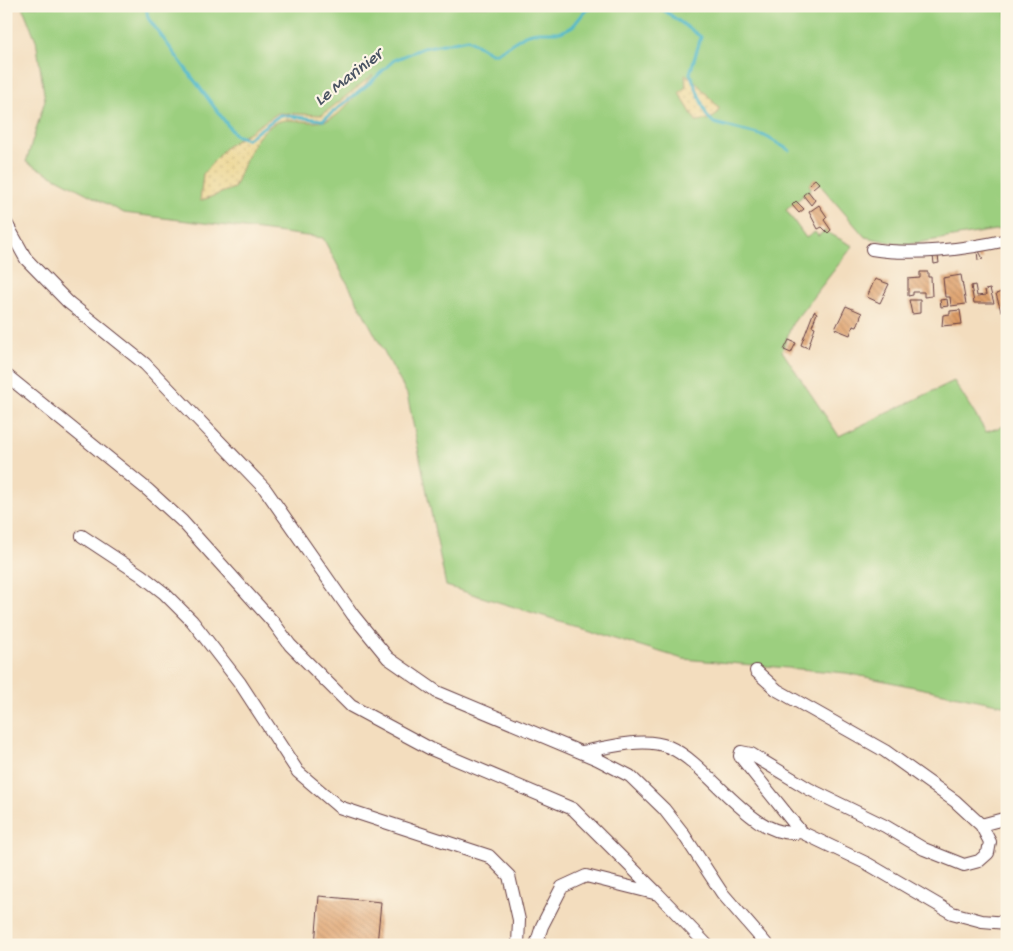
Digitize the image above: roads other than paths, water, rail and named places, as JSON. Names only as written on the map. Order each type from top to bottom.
[{"type":"street","points":[[6,223],[26,259],[68,302],[145,364],[265,489],[353,615],[388,658],[437,692],[582,752],[630,776],[664,809],[682,832],[722,893],[767,945]]},
{"type":"street","points":[[872,249],[896,254],[917,253],[1007,240]]},
{"type":"street","points":[[6,375],[148,490],[182,521],[274,623],[290,645],[351,706],[431,749],[573,809],[707,945]]},
{"type":"street","points":[[82,536],[141,575],[164,593],[192,620],[240,683],[298,772],[339,807],[489,856],[509,876],[519,920],[518,945]]},
{"type":"street","points":[[756,671],[777,690],[885,751],[955,801],[982,825],[990,842],[988,853],[979,861],[964,865],[924,849],[885,826],[809,789],[751,754],[741,752],[740,756],[801,832],[868,864],[952,913],[982,922],[1007,923]]},
{"type":"street","points":[[582,752],[642,742],[669,747],[689,760],[747,812],[767,825],[790,834],[801,832]]},
{"type":"street","points":[[982,825],[1007,818]]},
{"type":"street","points":[[536,945],[542,926],[562,887],[586,876],[658,894]]},
{"type":"waterway","name":"Le Marinier","points":[[146,6],[148,18],[235,135],[247,139],[280,115],[323,120],[371,82],[394,60],[423,48],[468,39],[491,53],[497,53],[525,35],[536,32],[561,32],[573,26],[587,9],[604,6]]},
{"type":"waterway","name":"Le Marinier","points":[[658,6],[701,37],[690,73],[707,116],[714,123],[765,136],[789,150]]}]
